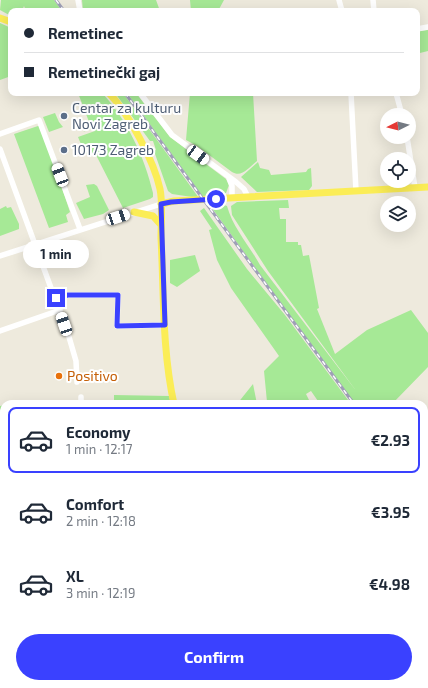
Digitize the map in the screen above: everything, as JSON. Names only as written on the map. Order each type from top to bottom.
[{"type":"main road","points":[[111,96],[125,115],[145,150],[160,187],[165,325],[173,400]]},
{"type":"main road","points":[[416,188],[428,187]]},
{"type":"main road","points":[[161,204],[232,198],[415,188]]},
{"type":"main road","points":[[134,212],[153,216],[161,226]]},
{"type":"street","points":[[142,96],[172,135],[244,189],[248,197]]},
{"type":"street","points":[[351,96],[356,191]]},
{"type":"street","points":[[397,96],[400,108]]},
{"type":"street","points":[[0,134],[39,120],[80,229]]},
{"type":"street","points":[[0,149],[60,310],[76,361],[77,382]]},
{"type":"street","points":[[229,178],[232,186],[232,198]]},
{"type":"street","points":[[0,256],[35,243],[161,204]]},
{"type":"street","points":[[56,298],[68,295],[118,295],[117,326],[165,325]]},
{"type":"street","points":[[0,331],[60,310]]},
{"type":"green space","points":[[1,0],[54,0],[60,8],[25,8],[24,6],[23,8],[8,8],[8,14],[0,10]]},
{"type":"green space","points":[[82,0],[156,0],[159,8],[83,8]]},
{"type":"green space","points":[[190,0],[224,0],[220,8],[191,8]]},
{"type":"green space","points":[[0,23],[8,27],[8,77],[0,80]]},
{"type":"green space","points":[[428,30],[428,51],[420,53],[420,31]]},
{"type":"green space","points":[[79,96],[105,96],[127,127],[134,140],[150,180],[153,197],[123,208],[96,155],[93,153],[85,154],[78,137],[95,131],[93,128],[83,132],[91,127]]},
{"type":"green space","points":[[117,96],[125,96],[199,198],[172,194],[168,191],[154,151],[156,150],[153,141],[150,141]]},
{"type":"green space","points":[[129,96],[138,96],[170,137],[226,179],[229,185],[226,193],[203,197]]},
{"type":"green space","points":[[190,96],[253,96],[257,161],[242,173],[239,174],[232,172],[197,146],[186,140]]},
{"type":"green space","points":[[55,113],[63,127],[49,132],[43,117]]},
{"type":"green space","points":[[41,125],[70,212],[66,215],[68,222],[49,228],[14,134]]},
{"type":"green space","points":[[258,162],[260,168],[269,170],[271,175],[306,172],[311,168],[312,186],[309,190],[257,192],[241,177]]},
{"type":"green space","points":[[94,184],[97,186],[109,210],[103,214],[84,219],[76,203],[90,197],[86,185]]},
{"type":"green space","points":[[288,200],[289,208],[279,208],[280,219],[286,219],[286,242],[298,242],[298,245],[301,245],[303,256],[309,255],[319,308],[317,309],[335,354],[367,330],[411,310],[428,333],[428,367],[396,400],[351,400],[209,204],[221,204],[227,206],[233,222],[260,265],[357,392],[268,271],[232,215],[231,206],[237,202]]},
{"type":"green space","points":[[6,206],[7,208],[11,207],[19,224],[19,229],[0,236],[0,209]]},
{"type":"green space","points":[[204,208],[247,269],[285,315],[348,400],[317,400],[311,391],[306,394],[309,400],[267,400],[264,371],[279,356],[231,288],[217,260],[209,230],[212,229],[200,211]]},
{"type":"green space","points":[[195,255],[200,271],[177,287],[170,283],[170,260]]},
{"type":"green space","points":[[253,384],[256,400],[240,400]]},
{"type":"green space","points":[[114,395],[169,396],[170,400],[118,400],[114,400]]},
{"type":"railway","points":[[56,0],[62,8]]},
{"type":"railway","points":[[127,96],[351,400]]},
{"type":"place","name":"Centar za kulturu Novi Zagreb","points":[[64,116]]},
{"type":"place","name":"10173 Zagreb","points":[[64,150]]},
{"type":"place","name":"Positivo","points":[[59,376]]},
{"type":"route","points":[[56,298],[68,295],[118,295],[117,326],[165,325],[161,204],[216,199]]}]
